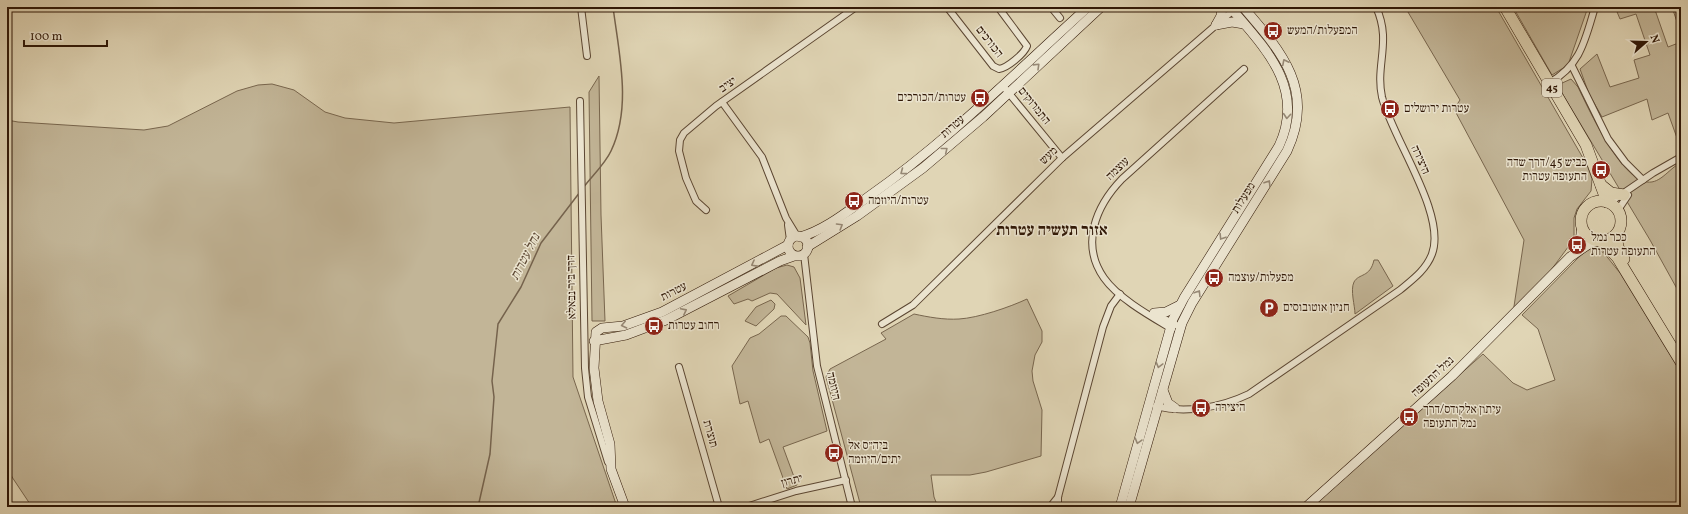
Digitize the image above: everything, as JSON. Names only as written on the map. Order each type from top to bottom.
[{"type":"highway","name":"45","points":[[1505,7],[1586,145],[1599,181],[1621,224],[1616,235],[1621,255],[1681,351]]},
{"type":"highway","points":[[1599,181],[1604,188],[1611,193],[1624,195]]},
{"type":"highway","points":[[1599,181],[1598,192],[1594,202],[1583,212],[1581,221],[1582,227],[1587,236],[1599,242],[1617,257],[1681,362]]},
{"type":"highway","points":[[1594,202],[1612,205]]},
{"type":"highway","points":[[1599,242],[1610,240],[1616,235]]},
{"type":"street","points":[[581,7],[587,56]]},
{"type":"street","name":"יציב","points":[[706,210],[693,197],[686,178],[678,150],[682,136],[689,128],[722,102],[856,7]]},
{"type":"street","name":"הכורכים","points":[[947,7],[994,68],[1000,69],[1028,46],[998,7]]},
{"type":"street","points":[[1051,7],[1060,18]]},
{"type":"street","name":"עטרות","points":[[1088,7],[1006,90],[891,181],[852,209],[813,232],[794,239],[662,312],[623,326],[599,329],[594,336],[594,341],[605,340],[626,334],[666,320],[780,261],[801,253],[857,216],[923,168],[1006,90],[1101,7]]},
{"type":"street","points":[[1216,25],[1221,16],[1222,7]]},
{"type":"street","name":"מפעלות","points":[[1128,507],[1180,330],[1192,303],[1287,151],[1296,130],[1297,104],[1291,74],[1276,46],[1242,7]]},
{"type":"street","points":[[1251,7],[1252,18]]},
{"type":"street","name":"היצירה","points":[[1149,404],[1174,408],[1212,406],[1235,400],[1258,389],[1404,286],[1421,272],[1432,254],[1435,235],[1432,216],[1385,107],[1382,95],[1381,76],[1385,40],[1382,23],[1376,7]]},
{"type":"street","points":[[1549,83],[1572,66],[1584,40],[1595,7]]},
{"type":"street","name":"מעש","points":[[882,324],[918,300],[1062,158],[1216,25],[1233,8]]},
{"type":"street","name":"מפעלות","points":[[1120,507],[1171,325],[1180,305],[1279,146],[1286,127],[1287,98],[1280,73],[1268,52],[1233,8]]},
{"type":"street","points":[[1216,25],[1232,22],[1245,25]]},
{"type":"street","points":[[1572,66],[1608,139],[1625,162],[1643,180]]},
{"type":"street","name":"עוצמה","points":[[1180,330],[1139,307],[1120,294],[1102,274],[1093,251],[1093,227],[1100,206],[1122,179],[1244,69]]},
{"type":"street","name":"התמרוקים","points":[[1006,90],[1062,158]]},
{"type":"street","name":"דרך ביר נבאלא","points":[[580,101],[585,368],[588,397],[595,425],[611,469]]},
{"type":"street","points":[[722,102],[762,157],[794,239],[789,251],[801,253],[806,241],[794,239]]},
{"type":"street","points":[[1612,205],[1643,180],[1681,157]]},
{"type":"street","points":[[1612,205],[1620,204],[1634,188]]},
{"type":"street","name":"נמל התעופה","points":[[1570,257],[1580,240],[1582,227]]},
{"type":"street","name":"נמל התעופה","points":[[1306,507],[1452,376],[1570,257],[1585,246],[1599,242]]},
{"type":"street","name":"היוזמה","points":[[801,253],[805,268],[818,373],[852,507]]},
{"type":"street","points":[[1058,507],[1058,496],[1103,327],[1111,306],[1120,294]]},
{"type":"street","points":[[1154,313],[1166,312],[1180,305]]},
{"type":"street","name":"עוצמה","points":[[1139,307],[1154,313],[1171,325]]},
{"type":"street","points":[[594,341],[594,368],[598,401],[610,444],[611,469],[625,507]]},
{"type":"street","name":"תוצרת","points":[[679,368],[719,507]]},
{"type":"street","points":[[1163,389],[1168,403],[1174,408]]},
{"type":"street","name":"יתרון","points":[[746,507],[796,491],[846,480]]},
{"type":"street","points":[[1050,507],[1058,496]]},
{"type":"shaded area","points":[[1405,7],[1496,7],[1587,165],[1592,179],[1591,191],[1577,209],[1574,218],[1574,239],[1540,285],[1513,313],[1524,240],[1454,109],[1460,100]]},
{"type":"shaded area","points":[[1513,7],[1588,7],[1568,65],[1552,75]]},
{"type":"shaded area","points":[[1615,7],[1654,7],[1668,47],[1681,42],[1681,149],[1668,113],[1652,120],[1647,99],[1602,117],[1589,94],[1580,69],[1597,54],[1610,87],[1639,78],[1634,60],[1650,55],[1636,14],[1620,19]]},
{"type":"shaded area","points":[[1672,7],[1681,7],[1681,34]]},
{"type":"shaded area","points":[[599,76],[601,215],[605,321],[592,321],[589,92]]},
{"type":"shaded area","points":[[1571,79],[1578,87],[1606,142],[1626,169],[1637,178],[1647,182],[1652,182],[1661,178],[1681,163],[1681,296],[1650,240],[1559,88],[1560,84]]},
{"type":"shaded area","points":[[272,84],[294,90],[325,112],[345,118],[394,123],[570,107],[573,377],[617,507],[32,507],[12,477],[7,465],[7,120],[144,130],[168,126],[237,91],[258,85]]},
{"type":"shaded area","points":[[1595,248],[1604,253],[1620,273],[1681,373],[1681,507],[1310,507],[1483,354],[1513,383],[1527,390],[1555,380],[1538,329],[1522,315],[1578,258],[1587,250]]},
{"type":"shaded area","points":[[1374,260],[1378,260],[1393,286],[1355,314],[1353,294],[1354,282],[1370,270]]},
{"type":"shaded area","points":[[787,265],[794,267],[800,278],[806,325],[777,294],[770,293],[752,301],[748,299],[734,304],[728,296],[776,268]]},
{"type":"shaded area","points":[[1027,299],[1042,331],[1042,342],[1035,355],[1032,371],[1033,381],[1042,410],[1041,456],[986,472],[970,475],[931,475],[934,497],[938,507],[861,507],[826,377],[830,369],[886,339],[881,333],[914,314],[942,319],[975,317],[994,312]]},
{"type":"shaded area","points":[[771,300],[775,304],[774,309],[756,326],[745,321],[756,307]]},
{"type":"shaded area","points":[[781,316],[786,316],[808,337],[813,371],[827,431],[783,447],[797,485],[787,489],[769,439],[760,443],[748,401],[740,404],[732,366],[750,338],[759,334]]},
{"type":"waterway","name":"נחל עטרות","points":[[583,188],[602,165],[611,151],[621,117],[621,62],[613,7]]},
{"type":"waterway","name":"נחל עטרות","points":[[478,507],[490,454],[494,397],[492,381],[498,324],[521,287],[541,243],[580,192]]},
{"type":"place","name":"המפעלות/המעש","points":[[1273,31]]},
{"type":"place","name":"עטרות/הכורכים","points":[[980,98]]},
{"type":"place","name":"עטרות ירושלים","points":[[1390,109]]},
{"type":"place","name":"כביש 45/דרך שדה התעופה עטרות","points":[[1601,170]]},
{"type":"place","name":"עטרות/היוזמה","points":[[854,201]]},
{"type":"place","name":"ככר נמל התעופה עטרות","points":[[1577,245]]},
{"type":"place","name":"מפעלות/עוצמה","points":[[1214,278]]},
{"type":"place","name":"חניון אוטובוסים","points":[[1269,308]]},
{"type":"place","name":"רחוב עטרות","points":[[654,326]]},
{"type":"place","name":"היצירה","points":[[1201,408]]},
{"type":"place","name":"עיתון אלקודס/דרך נמל התעופה","points":[[1409,417]]},
{"type":"place","name":"ביה״ס אל יתים/היוזמה","points":[[834,453]]},
{"type":"district","name":"אזור תעשיה עטרות","points":[[1052,231]]}]
